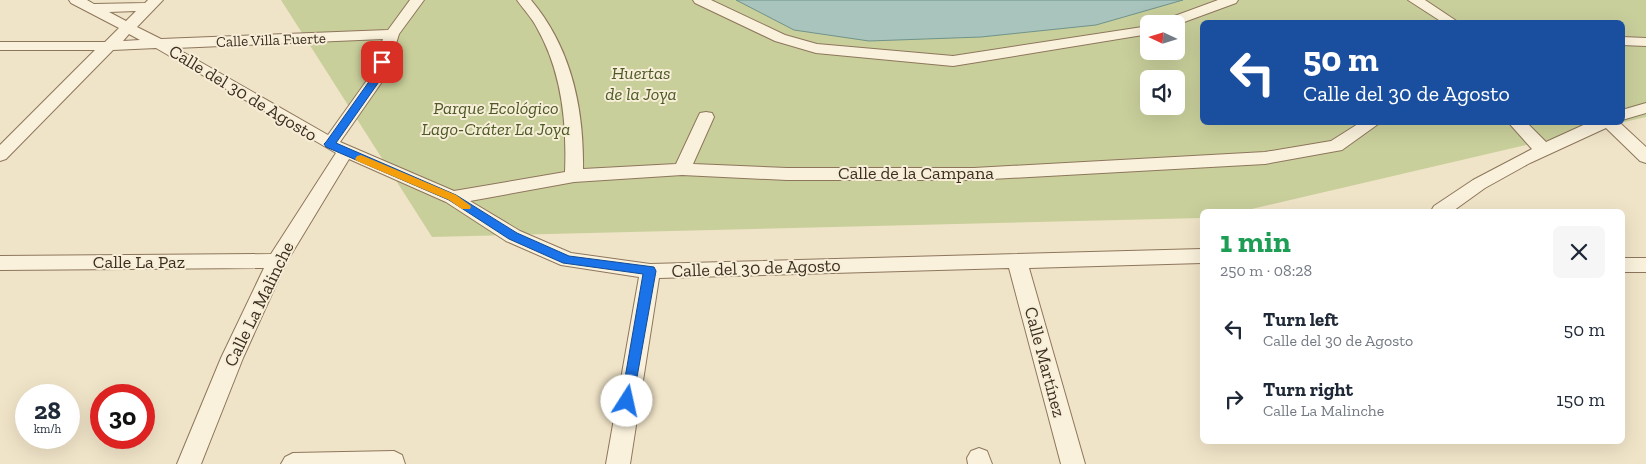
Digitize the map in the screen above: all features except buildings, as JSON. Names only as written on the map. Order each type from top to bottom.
[{"type":"street","name":"Calle del 30 de Agosto","points":[[76,0],[159,44],[337,148],[452,198],[513,236],[568,260],[650,271],[1200,256]]},
{"type":"street","name":"Calle La Malinche","points":[[189,464],[232,358],[277,261],[378,76],[392,34],[417,0]]},
{"type":"street","points":[[524,0],[537,14],[561,64],[575,131],[574,176]]},
{"type":"street","points":[[700,0],[780,38],[816,48],[953,61],[1140,31]]},
{"type":"street","points":[[1185,17],[1231,0]]},
{"type":"street","points":[[1415,0],[1448,20]]},
{"type":"street","points":[[90,8],[152,4]]},
{"type":"street","points":[[0,156],[107,46],[128,29],[152,4]]},
{"type":"street","name":"Calle Villa Fuerte","points":[[0,46],[107,46],[392,34]]},
{"type":"street","points":[[1625,41],[1646,42]]},
{"type":"street","points":[[1625,114],[1646,108]]},
{"type":"street","points":[[682,169],[706,117]]},
{"type":"street","name":"Calle de la Campana","points":[[452,198],[574,176],[682,169],[787,174],[974,174],[1265,158],[1336,146],[1368,125]]},
{"type":"street","points":[[1519,125],[1544,150]]},
{"type":"street","points":[[1443,209],[1480,184],[1544,150],[1600,125]]},
{"type":"street","points":[[1610,125],[1646,157]]},
{"type":"street","name":"Calle Martínez","points":[[1017,260],[1073,464]]},
{"type":"street","name":"Calle La Paz","points":[[0,263],[277,261]]},
{"type":"street","points":[[1625,265],[1646,265]]},
{"type":"street","points":[[618,464],[650,271]]},
{"type":"street","points":[[293,464],[394,462]]},
{"type":"green space","name":"Parque Ecológico Lago-Cráter La Joya","points":[[281,0],[1646,0],[1646,117],[1625,122],[1625,20],[1200,20],[1200,125],[1612,125],[1252,209],[1200,209],[1200,218],[432,237]]},
{"type":"water","points":[[736,0],[1183,0],[1096,25],[981,37],[869,41],[794,30]]},
{"type":"slow traffic","points":[[361,159],[452,198],[466,206]]},
{"type":"route","points":[[382,62],[378,76],[330,144],[452,198],[513,236],[568,260],[650,271],[627,401]]},
{"type":"park label","name":"Huertas de la Joya","points":[[641,83]]}]
